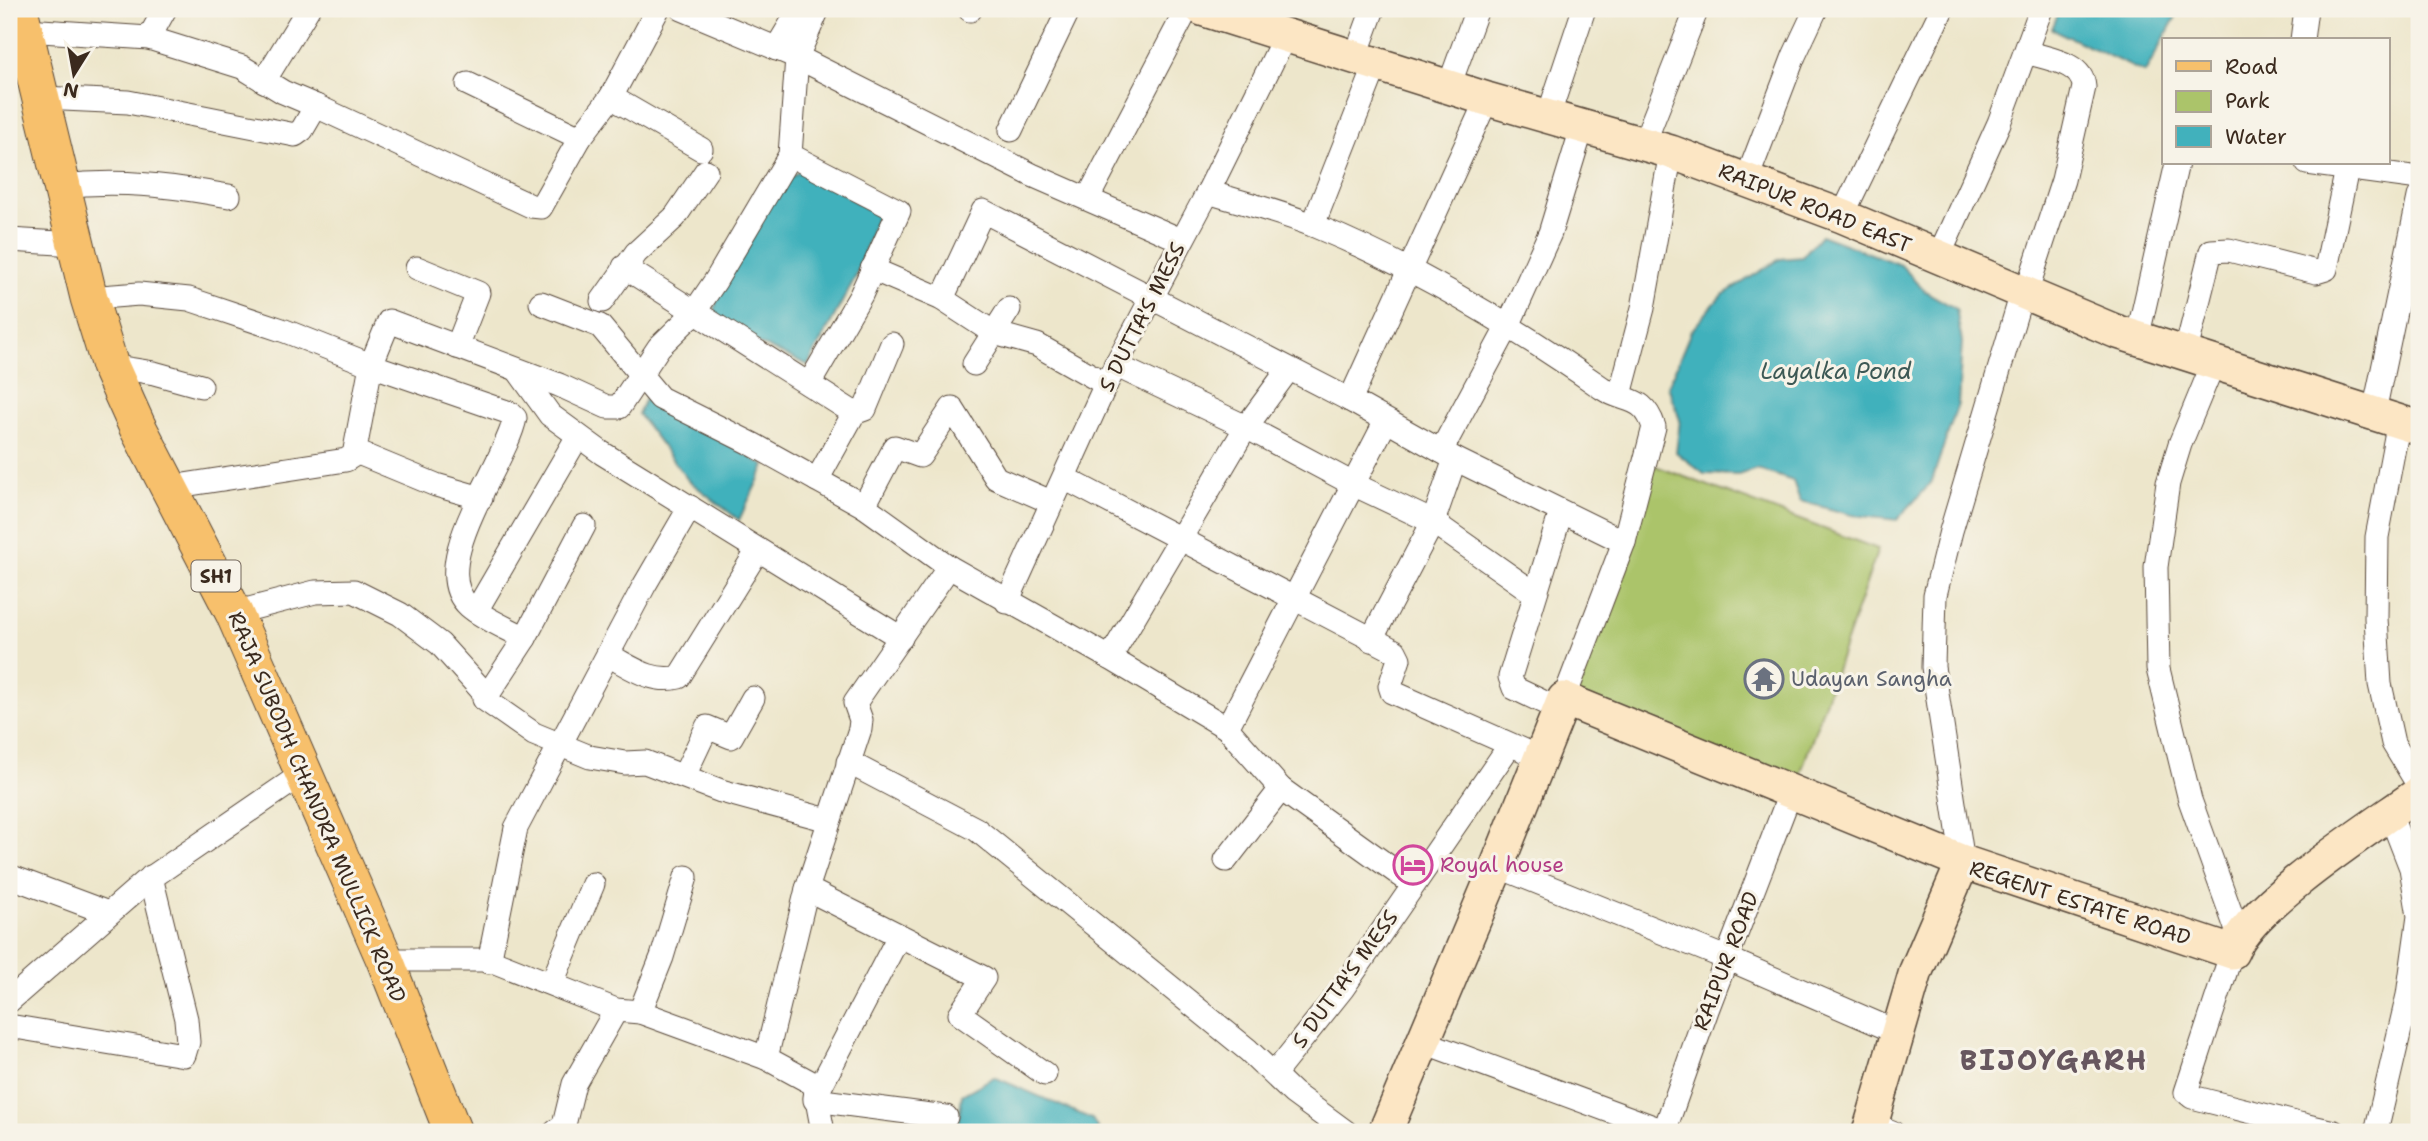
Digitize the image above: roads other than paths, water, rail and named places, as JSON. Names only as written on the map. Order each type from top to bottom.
[{"type":"main road","name":"RAJA SUBODH CHANDRA MULLICK ROAD","points":[[23,19],[89,298],[110,366],[132,415],[234,613],[385,960],[453,1132]]},
{"type":"street","points":[[149,38],[165,9]]},
{"type":"street","points":[[264,81],[307,9]]},
{"type":"street","points":[[23,19],[149,38],[242,67],[264,81],[316,106],[539,208],[545,205],[580,138],[611,96],[658,9]]},
{"type":"street","points":[[682,9],[787,53],[1032,175],[1181,240]]},
{"type":"street","points":[[171,487],[346,460],[356,452],[371,365],[389,321],[559,385],[607,407],[619,407],[659,347],[693,314],[790,155],[787,53],[800,9]]},
{"type":"street","points":[[787,53],[818,9]]},
{"type":"street","points":[[1011,130],[1069,9]]},
{"type":"street","points":[[1088,198],[1186,9]]},
{"type":"street","name":"RAIPUR ROAD EAST","points":[[1202,9],[1582,128],[1658,148],[1842,216],[2137,339],[2397,420]]},
{"type":"street","points":[[1313,225],[1366,61],[1373,9]]},
{"type":"street","points":[[1449,86],[1477,9]]},
{"type":"street","points":[[1548,117],[1584,9]]},
{"type":"street","points":[[1620,395],[1643,308],[1658,148],[1697,9]]},
{"type":"street","points":[[1747,179],[1794,56],[1816,9]]},
{"type":"street","points":[[1842,216],[1942,9]]},
{"type":"street","points":[[1938,258],[1999,123],[2041,9]]},
{"type":"street","points":[[2302,38],[2306,9]]},
{"type":"street","name":"S DUTTA'S MESS","points":[[1007,602],[1051,502],[1066,479],[1111,375],[1208,192],[1284,36]]},
{"type":"street","points":[[1963,862],[1933,667],[1936,595],[1951,531],[2024,293],[2063,180],[2084,87],[2083,76],[2077,69],[2026,52]]},
{"type":"street","points":[[468,84],[580,138]]},
{"type":"street","points":[[602,301],[624,267],[675,217],[703,160],[611,96]]},
{"type":"street","points":[[42,98],[128,102],[295,135],[302,130],[316,106]]},
{"type":"street","points":[[1350,400],[1487,99]]},
{"type":"street","points":[[1371,640],[1433,522],[1448,455],[1550,233],[1582,128]]},
{"type":"street","points":[[790,155],[899,211],[872,269],[809,384]]},
{"type":"street","points":[[2137,339],[2177,164]]},
{"type":"street","points":[[2314,164],[2419,178]]},
{"type":"street","points":[[2235,944],[2190,800],[2158,669],[2155,567],[2168,483],[2199,360],[2211,251],[2229,250],[2316,272],[2326,269],[2347,169]]},
{"type":"street","points":[[62,186],[104,181],[155,184],[229,196]]},
{"type":"street","points":[[1208,192],[1313,225],[1410,269],[1508,326],[1606,390],[1649,410],[1654,427],[1624,542],[1541,758],[1385,1132]]},
{"type":"street","points":[[2419,197],[2397,420],[2377,537],[2376,618],[2380,684],[2393,743],[2419,786]]},
{"type":"street","points":[[942,299],[983,211],[1350,400],[1448,455],[1624,542]]},
{"type":"street","points":[[9,240],[76,244]]},
{"type":"street","points":[[624,267],[693,314],[855,413]]},
{"type":"street","points":[[416,268],[478,293],[457,347]]},
{"type":"street","points":[[872,269],[942,299],[994,333],[1037,345],[1246,427],[1355,485],[1433,522],[1534,593]]},
{"type":"street","points":[[89,298],[139,294],[189,299],[510,412],[514,418],[457,550],[456,587],[467,604],[476,611],[524,638]]},
{"type":"street","points":[[541,303],[600,326],[650,389],[667,402],[864,506],[949,567],[1227,728],[1282,789],[1413,884]]},
{"type":"street","points":[[974,364],[1009,309]]},
{"type":"street","points":[[817,480],[855,413],[865,409],[892,344]]},
{"type":"street","points":[[110,366],[154,373],[201,386]]},
{"type":"street","points":[[1110,658],[1246,427],[1288,370]]},
{"type":"street","points":[[519,372],[550,415],[578,436],[901,638]]},
{"type":"street","points":[[864,506],[895,447],[920,456],[952,408],[996,478],[1051,502]]},
{"type":"street","points":[[1227,728],[1387,421]]},
{"type":"street","points":[[476,611],[578,436]]},
{"type":"street","points":[[356,452],[436,485],[481,498]]},
{"type":"street","points":[[1066,479],[1398,654],[1390,686],[1392,692],[1468,723],[1541,758]]},
{"type":"street","points":[[489,962],[516,828],[544,781],[560,745],[690,507]]},
{"type":"street","points":[[1561,512],[1534,593],[1510,684],[1791,791],[1963,862]]},
{"type":"street","points":[[584,526],[524,638],[484,699],[534,734],[590,757],[625,763],[645,762],[720,791],[828,820]]},
{"type":"street","points":[[608,655],[651,677],[666,680],[679,677],[758,550]]},
{"type":"street","points":[[765,1058],[807,889],[861,720],[855,703],[949,567]]},
{"type":"street","points":[[234,613],[315,592],[354,591],[400,614],[440,644],[487,696]]},
{"type":"street","points":[[684,776],[707,727],[731,737],[753,698]]},
{"type":"street","name":"S DUTTA'S MESS","points":[[1275,1073],[1343,988],[1510,745]]},
{"type":"street","points":[[848,762],[976,829],[1275,1073],[1293,1093],[1346,1132]]},
{"type":"street","points":[[9,1001],[151,877],[304,773]]},
{"type":"street","points":[[1226,860],[1282,789]]},
{"type":"street","name":"RAIPUR ROAD","points":[[1664,1132],[1726,958],[1791,791]]},
{"type":"street","points":[[2334,1132],[2301,1129],[2192,1097],[2186,1092],[2235,944],[2308,872],[2419,793]]},
{"type":"street","points":[[2376,1132],[2408,995],[2419,916],[2412,868],[2390,814]]},
{"type":"street","name":"REGENT ESTATE ROAD","points":[[1878,1130],[1899,1033],[1916,971],[1963,862],[2235,944]]},
{"type":"street","points":[[1497,866],[1726,958],[1899,1033]]},
{"type":"street","points":[[9,876],[108,914]]},
{"type":"street","points":[[9,1026],[184,1055],[188,1041],[186,1019],[151,877]]},
{"type":"street","points":[[640,1012],[662,957],[686,877]]},
{"type":"street","points":[[552,983],[593,884]]},
{"type":"street","points":[[807,889],[984,978],[960,1014],[1045,1074]]},
{"type":"street","points":[[815,1098],[899,936]]},
{"type":"street","points":[[385,960],[489,962],[552,983],[616,1010],[640,1012],[765,1058],[814,1084],[823,1132]]},
{"type":"street","points":[[566,1130],[574,1084],[616,1010]]},
{"type":"street","points":[[1422,1041],[1664,1132]]},
{"type":"street","points":[[815,1098],[946,1117]]},
{"type":"water","points":[[2060,9],[2180,9],[2145,73],[2052,29]]},
{"type":"water","points":[[803,169],[877,215],[856,276],[808,365],[735,334],[714,317],[718,290],[771,191]]},
{"type":"water","name":"Layalka Pond","points":[[1821,235],[1901,265],[1925,291],[1956,309],[1962,342],[1958,404],[1931,483],[1897,520],[1852,515],[1800,501],[1793,481],[1757,469],[1739,475],[1704,474],[1676,452],[1680,420],[1668,386],[1691,331],[1721,296],[1780,259],[1802,257]]},
{"type":"water","points":[[647,394],[765,466],[739,520],[688,480],[638,414]]},
{"type":"water","points":[[994,1077],[1092,1119],[1100,1132],[957,1132],[962,1095]]},
{"type":"place","name":"Udayan Sangha","points":[[1764,679]]},
{"type":"place","name":"Royal house","points":[[1413,865]]},
{"type":"district","name":"BIJOYGARH","points":[[2054,1060]]}]
